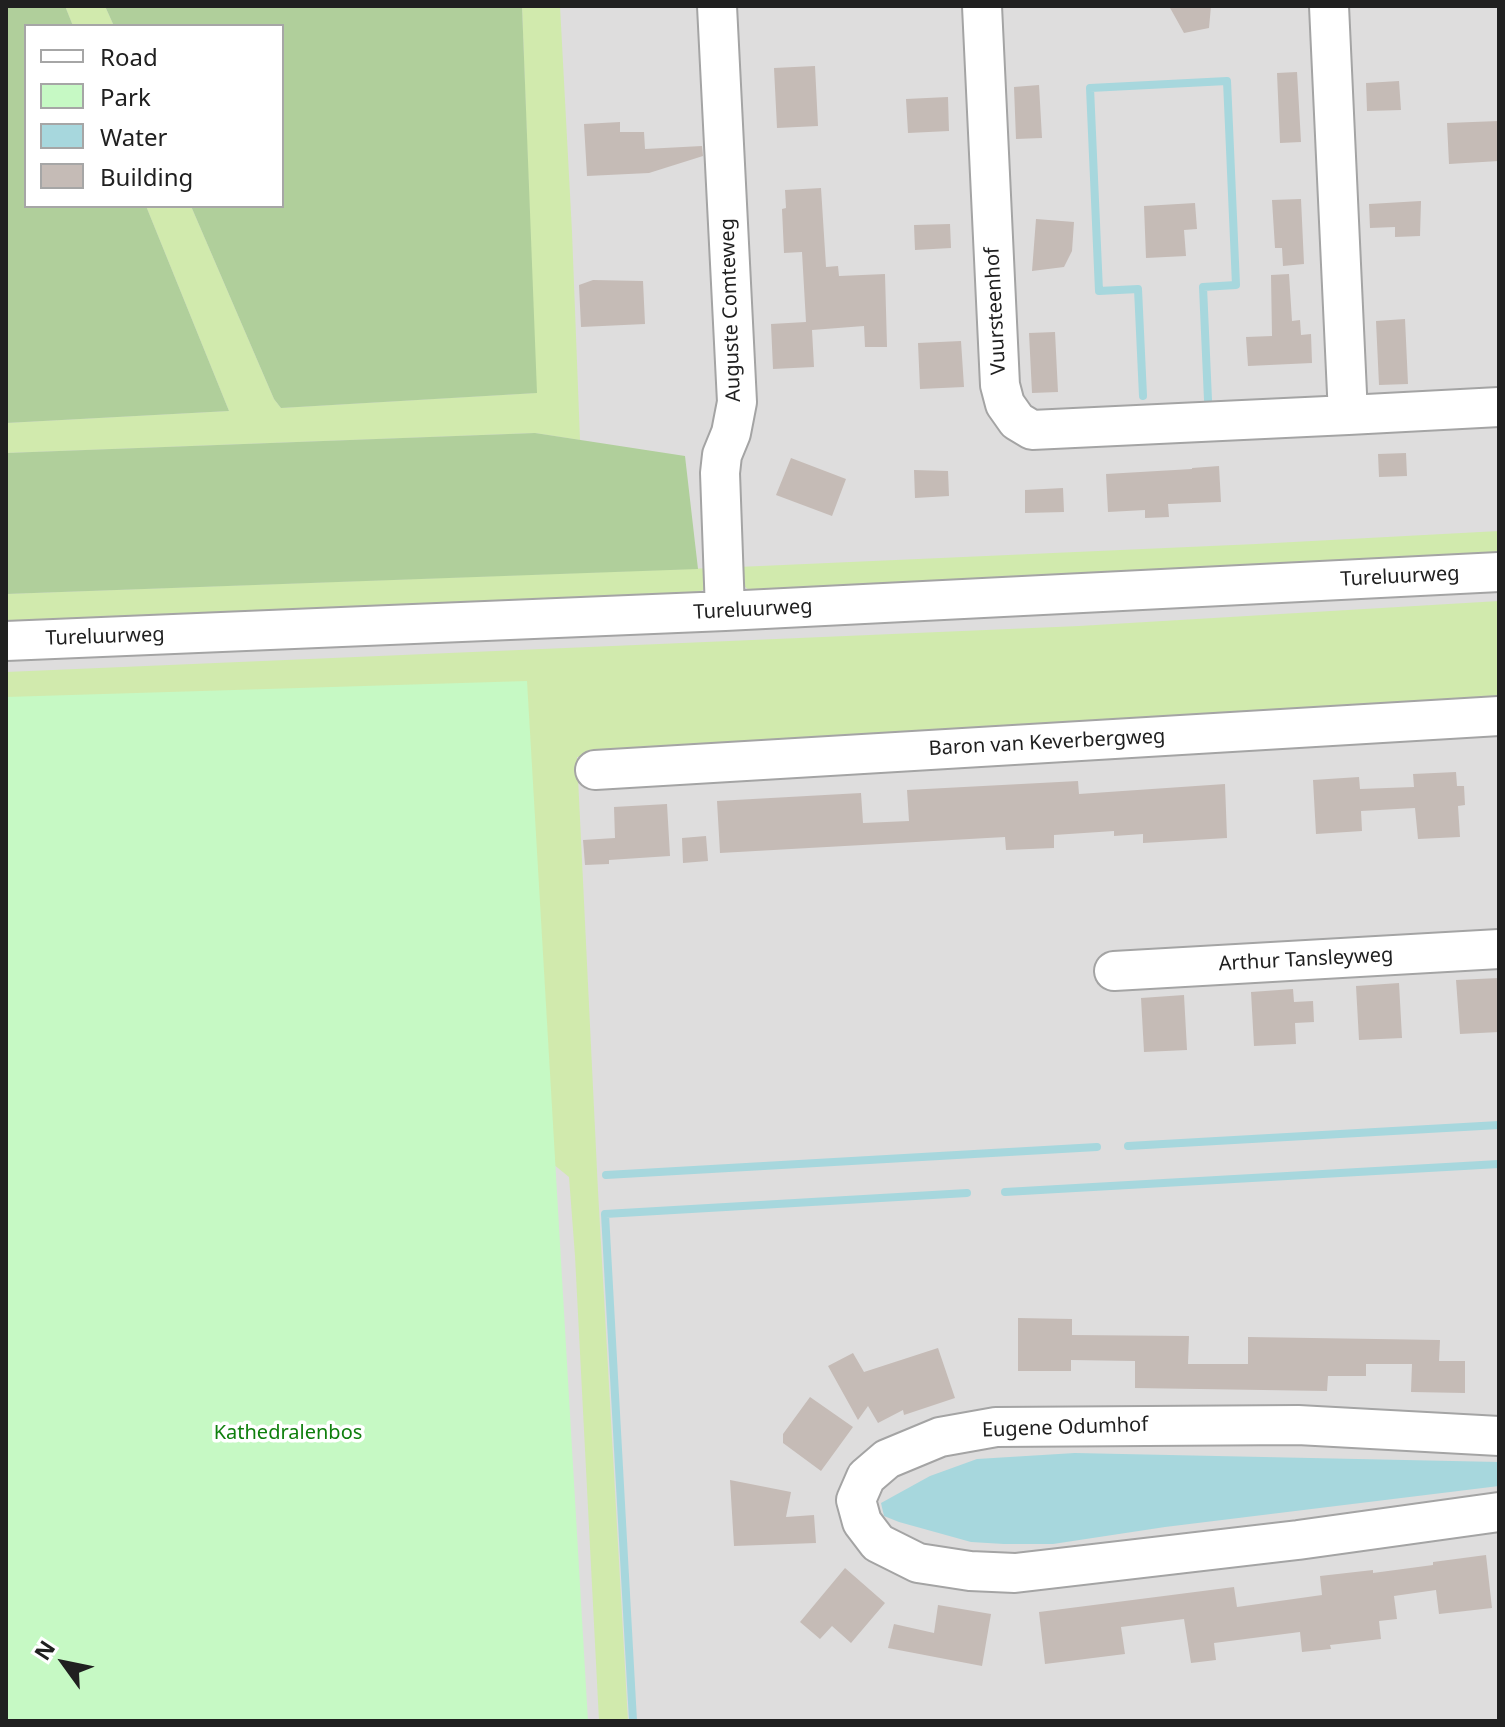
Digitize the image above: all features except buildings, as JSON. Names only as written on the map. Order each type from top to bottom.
[{"type":"street","name":"Auguste Comteweg","points":[[717,6],[737,402],[720,473],[725,611]]},
{"type":"street","name":"Vuursteenhof","points":[[982,6],[1000,385],[1005,404],[1017,421],[1032,430],[1499,407]]},
{"type":"street","points":[[1329,6],[1348,415]]},
{"type":"street","name":"Tureluurweg","points":[[6,641],[725,611],[1499,572]]},
{"type":"street","name":"Baron van Keverbergweg","points":[[595,770],[1499,716]]},
{"type":"street","name":"Arthur Tansleyweg","points":[[1114,971],[1499,949]]},
{"type":"street","name":"Eugene Odumhof","points":[[1499,1436],[1298,1425],[996,1427],[940,1437],[887,1459],[866,1477],[856,1500],[862,1522],[878,1543],[918,1563],[970,1571],[1015,1573],[1298,1540],[1499,1512]]},
{"type":"shaded area","points":[[6,6],[1499,6],[1499,1721],[6,1721]]},
{"type":"green space","points":[[6,6],[65,6],[72,24],[24,24],[24,208],[147,208],[229,411],[6,423]]},
{"type":"green space","points":[[65,6],[105,6],[113,24],[72,24]]},
{"type":"green space","points":[[105,6],[522,6],[537,393],[281,408],[274,399],[192,208],[284,208],[284,24],[113,24]]},
{"type":"green space","points":[[522,6],[560,6],[580,440],[535,433],[6,453],[6,423],[229,411],[147,208],[192,208],[274,399],[281,408],[536,393]]},
{"type":"green space","points":[[535,433],[685,456],[698,569],[6,594],[6,453]]},
{"type":"green space","points":[[1499,531],[1499,555],[757,592],[743,585],[738,567],[1256,544]]},
{"type":"green space","points":[[713,568],[710,582],[695,594],[6,626],[6,594]]},
{"type":"green space","points":[[1499,601],[1499,707],[577,757],[628,1721],[599,1721],[569,1177],[6,718],[6,672],[1079,626]]},
{"type":"green space","name":"Kathedralenbos","points":[[527,681],[588,1721],[6,1721],[6,697]]},
{"type":"water","points":[[1075,1453],[1499,1462],[1499,1486],[1165,1527],[1053,1544],[971,1542],[884,1516],[881,1503],[930,1476],[977,1459]]},
{"type":"waterway","points":[[1143,396],[1138,289],[1099,291],[1090,88],[1227,81],[1236,285],[1203,287],[1208,400]]},
{"type":"waterway","points":[[1128,1146],[1499,1125]]},
{"type":"waterway","points":[[606,1175],[1097,1147]]},
{"type":"waterway","points":[[1005,1192],[1499,1164]]},
{"type":"waterway","points":[[633,1721],[605,1214],[967,1193]]}]
